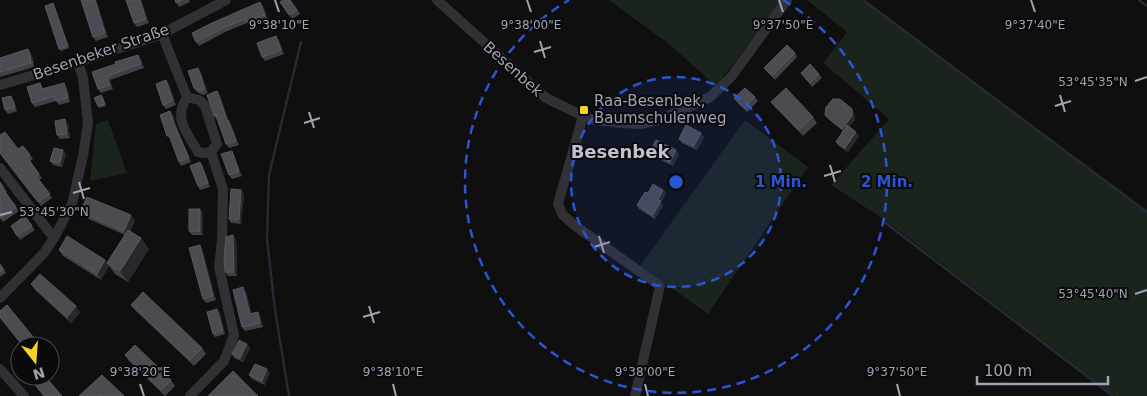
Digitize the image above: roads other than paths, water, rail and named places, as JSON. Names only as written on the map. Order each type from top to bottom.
[{"type":"street","name":"Besenbeker Straße","points":[[0,84],[78,62],[162,34],[226,0]]},
{"type":"street","name":"Besenbek","points":[[437,0],[546,98],[595,120],[640,124],[658,120],[710,97],[731,76],[787,0]]},
{"type":"street","points":[[162,34],[187,97],[182,107],[181,116],[184,127],[198,152],[211,152],[217,144],[205,106],[199,100],[187,97]]},
{"type":"street","points":[[0,298],[44,253],[72,204],[88,123],[83,78],[78,62]]},
{"type":"street","points":[[583,116],[558,204],[562,214],[582,231],[660,286],[635,396]]},
{"type":"street","points":[[190,396],[224,361],[234,335],[220,267],[223,189],[211,152]]},
{"type":"street","points":[[0,168],[54,238]]},
{"type":"street","points":[[0,369],[24,396]]},
{"type":"waterway","points":[[863,0],[1147,212]]},
{"type":"waterway","points":[[1139,0],[1147,6]]},
{"type":"waterway","points":[[289,396],[275,310],[267,239],[269,175],[301,42]]},
{"type":"waterway","points":[[883,221],[1113,396]]},
{"type":"place","name":"Raa-Besenbek, Baumschulenweg","points":[[584,110]]},
{"type":"district","name":"Besenbek","points":[[620,152]]}]
